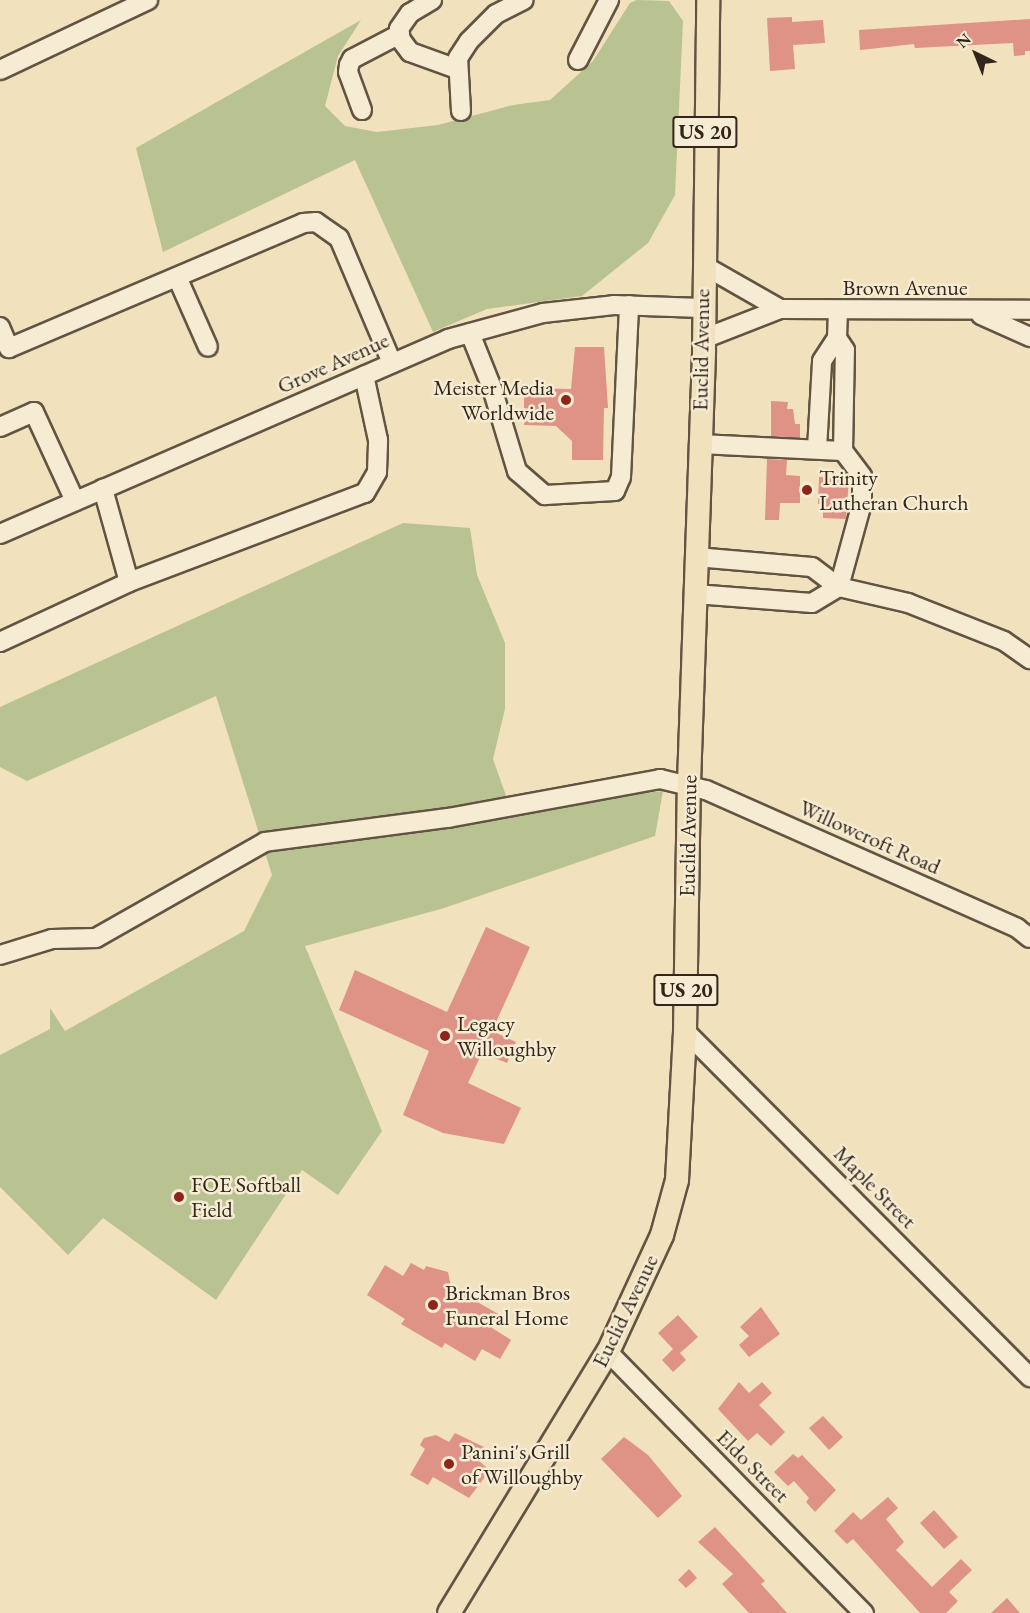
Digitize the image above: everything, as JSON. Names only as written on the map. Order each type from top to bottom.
[{"type":"main road","name":"Euclid Avenue","points":[[449,1613],[608,1352],[662,1234],[677,1180],[685,1031],[689,783],[703,339],[708,0]]},
{"type":"street","points":[[0,70],[148,0]]},
{"type":"street","points":[[362,110],[348,72],[352,59],[400,34],[410,13],[432,0]]},
{"type":"street","points":[[461,111],[457,69],[469,41],[500,5],[524,0]]},
{"type":"street","points":[[578,60],[609,0]]},
{"type":"street","points":[[400,34],[410,52],[457,69]]},
{"type":"street","points":[[0,327],[9,348],[178,279],[303,224],[324,225],[339,238],[392,363]]},
{"type":"street","name":"Brown Avenue","points":[[703,265],[780,309]]},
{"type":"street","points":[[178,279],[208,347]]},
{"type":"street","points":[[470,333],[517,471],[545,495],[615,491],[621,477],[629,305]]},
{"type":"street","name":"Grove Avenue","points":[[0,534],[392,363],[470,333],[543,313],[629,305],[702,308]]},
{"type":"street","name":"Brown Avenue","points":[[703,339],[780,309],[838,312],[977,313],[1030,310]]},
{"type":"street","points":[[817,449],[822,361],[837,338],[838,312]]},
{"type":"street","points":[[977,313],[1030,338]]},
{"type":"street","points":[[695,594],[812,603],[839,587],[862,503],[862,476],[843,451],[845,350],[837,338]]},
{"type":"street","points":[[0,642],[129,582],[365,493],[377,472],[378,440],[364,375]]},
{"type":"street","points":[[0,427],[34,412],[75,501]]},
{"type":"street","points":[[699,444],[843,451]]},
{"type":"street","points":[[103,489],[129,582]]},
{"type":"street","points":[[696,557],[812,567],[839,587],[908,603],[1004,641],[1030,659]]},
{"type":"street","name":"Willowcroft Road","points":[[0,955],[52,939],[96,938],[265,842],[448,818],[660,779],[689,783],[1017,928],[1030,938]]},
{"type":"street","name":"Maple Street","points":[[685,1031],[1030,1377]]},
{"type":"street","name":"Eldo Street","points":[[608,1352],[864,1613]]},
{"type":"green space","points":[[637,0],[669,1],[683,21],[675,195],[648,243],[582,296],[487,309],[433,332],[355,160],[163,252],[136,148],[361,20],[338,56],[325,106],[345,126],[377,132],[438,125],[513,105],[550,100],[593,61],[630,3]]},
{"type":"green space","points":[[403,523],[470,528],[477,575],[505,643],[505,709],[493,759],[510,807],[663,791],[655,836],[441,909],[305,946],[382,1131],[338,1195],[302,1170],[216,1300],[103,1218],[68,1255],[0,1187],[0,1055],[50,1029],[50,1008],[65,1031],[244,931],[272,875],[216,696],[27,781],[0,767],[0,707]]},
{"type":"building","points":[[792,17],[792,22],[823,20],[825,43],[793,45],[795,69],[770,71],[767,18]]},
{"type":"building","points":[[1030,19],[1030,51],[1025,51],[1025,55],[1014,56],[1013,43],[915,48],[914,44],[860,50],[859,30]]},
{"type":"building","name":"Meister Media Worldwide","points":[[575,347],[604,347],[608,408],[604,408],[603,460],[572,460],[572,441],[556,426],[524,425],[524,388],[571,389]]},
{"type":"building","points":[[771,401],[788,402],[787,409],[793,409],[795,424],[800,424],[800,438],[771,436]]},
{"type":"building","points":[[767,459],[787,460],[786,475],[800,476],[800,503],[780,503],[779,520],[765,520]]},
{"type":"building","points":[[819,477],[849,478],[846,519],[823,518],[823,504],[818,504]]},
{"type":"building","name":"Legacy Willoughby","points":[[486,927],[530,947],[492,1031],[516,1042],[507,1063],[482,1053],[468,1083],[521,1108],[504,1144],[443,1133],[403,1115],[429,1051],[339,1010],[355,970],[447,1012]]},
{"type":"building","name":"Brickman Bros Funeral Home","points":[[411,1263],[424,1270],[426,1266],[448,1272],[451,1287],[500,1315],[492,1328],[511,1340],[500,1359],[482,1349],[475,1361],[445,1343],[442,1348],[401,1324],[405,1319],[367,1295],[385,1265],[403,1276]]},
{"type":"building","points":[[761,1307],[780,1334],[749,1357],[739,1345],[749,1336],[740,1327]]},
{"type":"building","points":[[678,1315],[698,1337],[680,1353],[686,1360],[673,1372],[662,1360],[673,1349],[658,1333]]},
{"type":"building","points":[[739,1382],[749,1393],[762,1382],[772,1393],[759,1405],[785,1432],[771,1446],[757,1433],[748,1441],[718,1409]]},
{"type":"building","points":[[823,1416],[843,1437],[829,1450],[809,1428]]},
{"type":"building","name":"Panini's Grill of Willoughby","points":[[455,1433],[486,1448],[478,1460],[487,1468],[484,1478],[469,1498],[433,1477],[428,1485],[410,1475],[425,1449],[420,1445],[424,1438],[436,1435],[449,1442]]},
{"type":"building","points":[[624,1437],[648,1455],[682,1496],[658,1518],[601,1459]]},
{"type":"building","points":[[793,1454],[798,1458],[802,1455],[836,1490],[815,1512],[806,1502],[809,1498],[794,1481],[788,1486],[774,1472]]},
{"type":"building","points":[[888,1497],[898,1508],[886,1519],[904,1542],[896,1550],[932,1587],[961,1559],[972,1570],[949,1592],[958,1601],[946,1613],[920,1613],[853,1539],[847,1544],[834,1531],[853,1512],[861,1520]]},
{"type":"building","points":[[934,1510],[958,1537],[944,1549],[920,1523]]},
{"type":"building","points":[[715,1527],[765,1581],[761,1584],[787,1613],[749,1613],[722,1584],[733,1574],[698,1542]]},
{"type":"building","points":[[689,1569],[697,1578],[686,1588],[678,1580]]},
{"type":"building","points":[[1007,1598],[1020,1613],[991,1613]]},
{"type":"place","name":"Meister Media Worldwide","points":[[566,400]]},
{"type":"place","name":"Trinity Lutheran Church","points":[[807,490]]},
{"type":"place","name":"Legacy Willoughby","points":[[445,1036]]},
{"type":"place","name":"FOE Softball Field","points":[[179,1197]]},
{"type":"place","name":"Brickman Bros Funeral Home","points":[[433,1305]]},
{"type":"place","name":"Panini's Grill of Willoughby","points":[[449,1464]]}]
